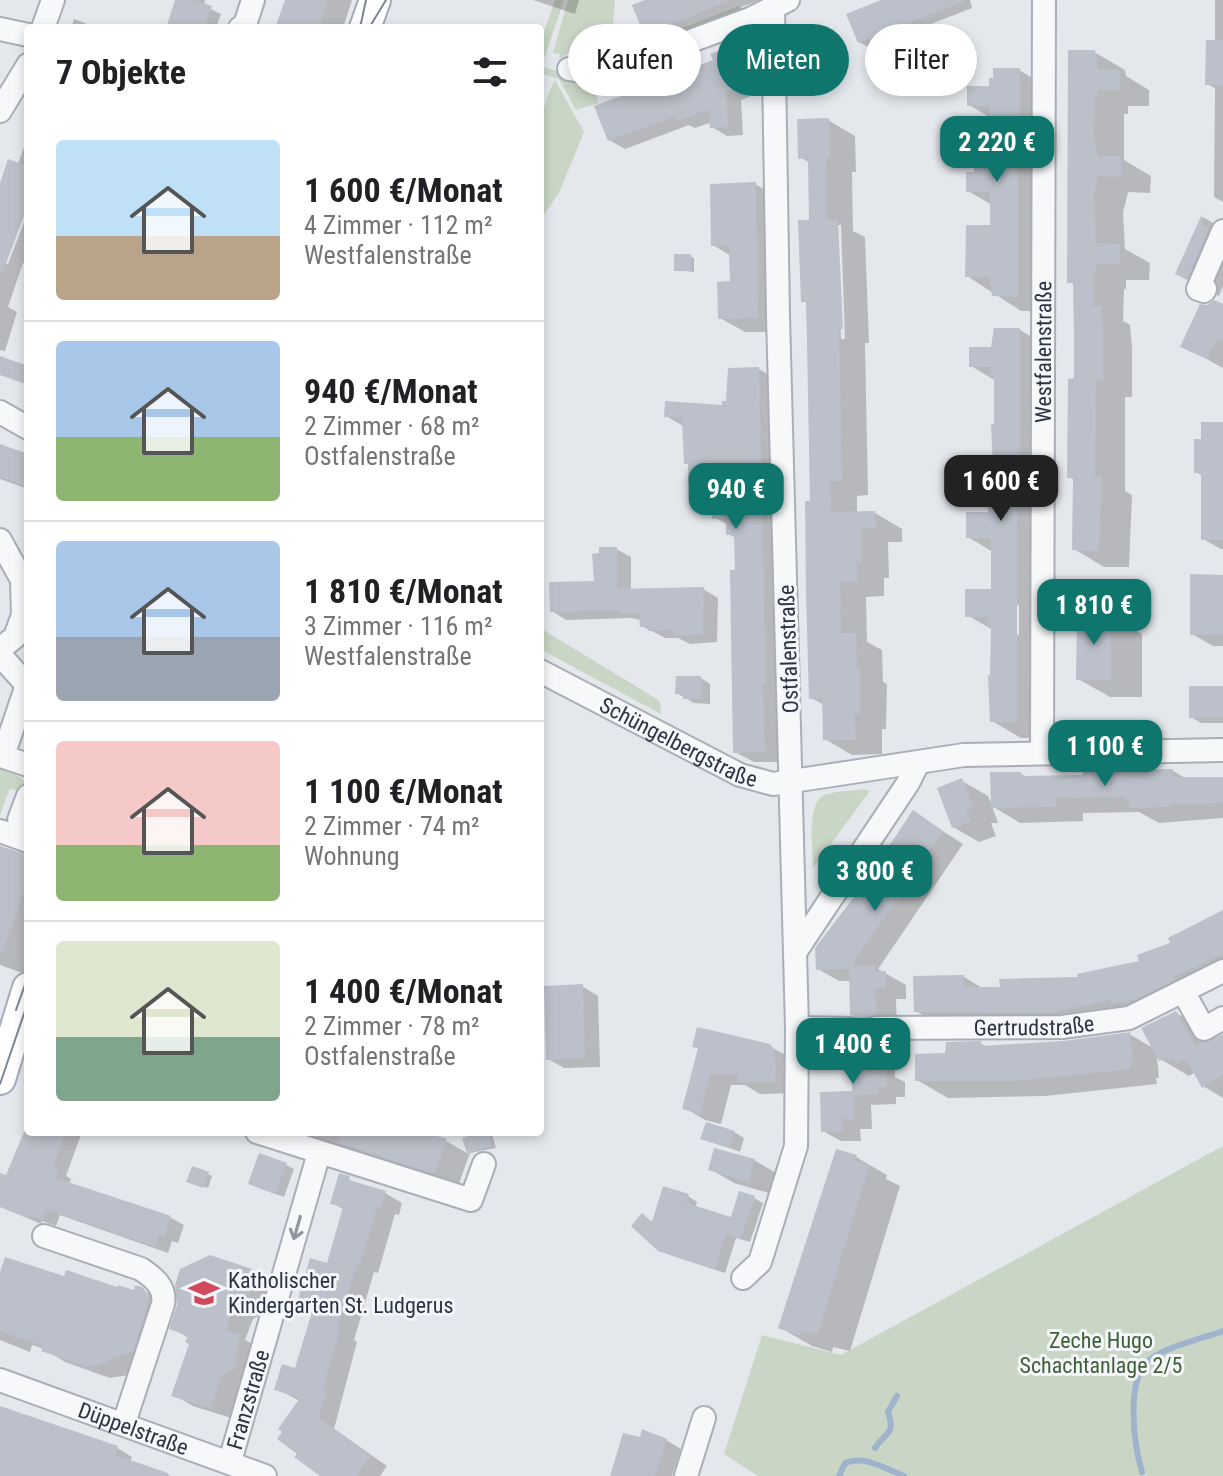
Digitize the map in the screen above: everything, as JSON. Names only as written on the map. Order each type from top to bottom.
[{"type":"main road","points":[[366,24],[375,0]]},
{"type":"main road","points":[[0,1079],[12,1053],[24,1004]]},
{"type":"street","points":[[44,24],[53,0]]},
{"type":"street","points":[[245,24],[253,0]]},
{"type":"street","name":"Westfalenstraße","points":[[1042,752],[1044,0]]},
{"type":"street","points":[[701,37],[750,19],[780,3]]},
{"type":"street","name":"Ostfalenstraße","points":[[743,1278],[760,1262],[796,1146],[796,951],[778,308],[780,3]]},
{"type":"street","points":[[0,29],[24,34]]},
{"type":"street","points":[[0,111],[24,72]]},
{"type":"street","points":[[1205,289],[1198,289],[1223,231]]},
{"type":"street","points":[[0,412],[24,426]]},
{"type":"street","points":[[0,540],[22,580],[23,615],[15,637],[0,649]]},
{"type":"street","points":[[0,655],[24,683]]},
{"type":"street","name":"Schüngelbergstraße","points":[[544,673],[740,775],[764,783],[964,755],[1223,750]]},
{"type":"street","points":[[24,694],[0,756],[24,764]]},
{"type":"street","points":[[796,951],[908,783],[918,763]]},
{"type":"street","points":[[10,826],[24,803]]},
{"type":"street","name":"Gertrudstraße","points":[[876,1028],[1062,1027],[1129,1018],[1223,971]]},
{"type":"street","points":[[1184,993],[1204,1029],[1223,1018]]},
{"type":"street","points":[[797,1028],[851,1029]]},
{"type":"street","points":[[269,1136],[471,1200],[484,1164]]},
{"type":"street","name":"Franzstraße","points":[[230,1461],[319,1153]]},
{"type":"street","points":[[44,1236],[141,1269],[153,1277],[163,1290],[163,1304],[124,1423]]},
{"type":"street","name":"Düppelstraße","points":[[0,1380],[265,1476]]},
{"type":"street","points":[[686,1476],[704,1418]]},
{"type":"green space","points":[[555,0],[564,0],[544,59],[544,32]]},
{"type":"green space","points":[[568,0],[615,0],[613,24],[568,24],[568,54],[559,59],[560,54],[553,53]]},
{"type":"green space","points":[[739,6],[740,11],[701,26],[693,24]]},
{"type":"green space","points":[[544,67],[568,74],[568,95],[559,79],[544,74]]},
{"type":"green space","points":[[555,80],[584,132],[559,193],[544,214],[544,110]]},
{"type":"green space","points":[[568,96],[596,96],[599,103],[576,110]]},
{"type":"green space","points":[[544,630],[660,701],[661,714],[544,651]]},
{"type":"green space","points":[[0,768],[22,779],[24,792],[10,788],[0,815]]},
{"type":"green space","points":[[863,789],[870,791],[813,868],[813,817],[818,800],[828,794]]},
{"type":"green space","name":"Zeche Hugo Schachtanlage 2/5","points":[[1223,1146],[1223,1476],[758,1476],[724,1454],[762,1335],[841,1355]]},
{"type":"building","points":[[175,0],[193,0],[212,6],[205,24],[167,24]]},
{"type":"building","points":[[285,0],[328,0],[319,24],[276,24]]},
{"type":"building","points":[[645,0],[729,0],[672,24],[640,24],[632,5]]},
{"type":"building","points":[[881,0],[965,0],[906,24],[865,24],[865,40],[858,43],[846,14]]},
{"type":"building","points":[[1206,40],[1223,40],[1223,85],[1205,85]]},
{"type":"building","points":[[1068,50],[1095,50],[1098,70],[1120,70],[1120,90],[1098,90],[1098,98],[1095,98],[1094,137],[1098,156],[1121,156],[1121,177],[1098,176],[1094,195],[1096,243],[1120,244],[1120,264],[1096,264],[1094,273],[1093,306],[1101,306],[1103,330],[1103,380],[1096,380],[1095,476],[1102,476],[1099,551],[1072,550],[1073,478],[1067,478],[1068,379],[1074,378],[1073,283],[1067,283]]},
{"type":"building","points":[[717,51],[717,96],[726,96],[728,127],[710,128],[709,109],[678,121],[676,116],[608,141],[594,106],[621,96],[701,96],[701,65],[713,60],[710,54]]},
{"type":"building","points":[[993,68],[1020,68],[1019,153],[1030,153],[1030,163],[1018,166],[1018,297],[992,296],[989,277],[965,277],[966,225],[990,225],[990,192],[966,192],[966,172],[974,172],[974,138],[989,138],[989,106],[967,106],[967,96],[977,96],[977,86],[989,86],[989,78],[993,78]]},
{"type":"building","points":[[829,118],[827,220],[838,220],[843,329],[839,329],[842,481],[830,481],[831,512],[875,511],[876,528],[861,528],[862,563],[857,563],[858,582],[840,582],[841,633],[856,633],[857,667],[860,667],[860,714],[855,714],[856,740],[823,740],[822,699],[809,699],[805,501],[810,501],[807,342],[806,302],[801,302],[798,220],[809,220],[808,158],[798,159],[797,119]]},
{"type":"building","points":[[8,159],[24,165],[24,216],[2,274],[0,274],[0,183]]},
{"type":"building","points":[[756,182],[758,318],[718,319],[717,282],[730,281],[729,246],[711,246],[710,184]]},
{"type":"building","points":[[1202,214],[1202,225],[1209,228],[1187,280],[1175,274]]},
{"type":"building","points":[[674,254],[691,254],[691,271],[674,271]]},
{"type":"building","points":[[1214,300],[1223,304],[1223,340],[1217,338],[1207,359],[1180,347],[1200,304],[1207,305]]},
{"type":"building","points":[[994,328],[1020,328],[1017,722],[990,722],[988,675],[991,626],[988,626],[988,617],[965,617],[965,589],[991,589],[991,541],[988,538],[966,538],[966,512],[988,512],[991,493],[994,493],[991,424],[994,424],[994,376],[991,376],[991,367],[969,367],[969,347],[991,347]]},
{"type":"building","points":[[0,356],[24,365],[24,384],[0,375]]},
{"type":"building","points":[[759,367],[765,752],[733,753],[730,570],[735,570],[734,535],[726,535],[726,518],[712,519],[712,483],[688,484],[682,417],[664,417],[665,401],[722,405],[722,401],[726,401],[728,368]]},
{"type":"building","points":[[1201,422],[1223,422],[1223,540],[1201,540],[1201,473],[1194,473],[1194,439],[1201,439]]},
{"type":"building","points":[[0,444],[24,453],[24,486],[0,477]]},
{"type":"building","points":[[599,547],[617,547],[617,589],[704,587],[703,634],[673,637],[673,630],[648,631],[648,626],[640,627],[639,613],[619,613],[619,610],[550,612],[549,582],[594,581],[592,554],[599,553]]},
{"type":"building","points":[[1190,574],[1223,575],[1223,635],[1190,635]]},
{"type":"building","points":[[1077,614],[1111,614],[1111,680],[1076,680]]},
{"type":"building","points":[[676,676],[701,676],[701,699],[683,699],[683,694],[675,694]]},
{"type":"building","points":[[1189,686],[1223,686],[1223,718],[1189,718]]},
{"type":"building","points":[[1173,769],[1173,777],[1223,777],[1223,803],[1129,808],[1126,797],[1056,798],[1056,807],[991,808],[990,772],[1021,772],[1022,776],[1083,775],[1082,771]]},
{"type":"building","points":[[962,778],[973,808],[966,809],[971,821],[952,828],[937,788]]},
{"type":"building","points":[[913,810],[943,831],[852,965],[875,965],[875,971],[886,971],[886,988],[875,988],[876,1014],[868,1016],[863,1023],[858,1017],[850,1015],[849,969],[816,970],[815,948],[864,884]]},
{"type":"building","points":[[0,846],[24,854],[24,891],[0,953]]},
{"type":"building","points":[[1223,910],[1223,954],[1136,999],[1111,1004],[1110,1000],[1050,1013],[914,1012],[913,976],[964,975],[964,987],[1000,987],[999,979],[1078,977],[1077,974],[1139,961],[1137,955],[1170,943],[1168,938]]},
{"type":"building","points":[[583,984],[585,1058],[546,1060],[544,986]]},
{"type":"building","points":[[1176,1011],[1195,1046],[1223,1034],[1223,1075],[1202,1088],[1186,1059],[1176,1064],[1173,1058],[1159,1061],[1141,1028]]},
{"type":"building","points":[[697,1027],[770,1044],[775,1050],[776,1082],[738,1083],[738,1074],[710,1074],[700,1114],[682,1109],[698,1048],[692,1047]]},
{"type":"building","points":[[1130,1032],[1131,1069],[1017,1081],[915,1081],[915,1054],[945,1053],[946,1042],[981,1041],[981,1046],[1064,1041]]},
{"type":"building","points":[[864,1034],[868,1040],[877,1042],[878,1070],[887,1070],[887,1087],[878,1087],[878,1094],[853,1095],[854,1119],[842,1119],[843,1131],[821,1132],[820,1092],[852,1091],[851,1043]]},
{"type":"building","points":[[706,1122],[735,1131],[729,1148],[700,1139]]},
{"type":"building","points":[[24,1132],[24,1136],[65,1136],[53,1168],[59,1169],[56,1178],[171,1216],[164,1237],[159,1235],[155,1247],[46,1209],[42,1220],[28,1215],[27,1218],[0,1207],[0,1173],[6,1175]]},
{"type":"building","points":[[340,1136],[437,1136],[447,1139],[434,1174],[339,1143]]},
{"type":"building","points":[[489,1136],[492,1146],[467,1153],[462,1138]]},
{"type":"building","points":[[714,1148],[755,1159],[748,1182],[708,1170]]},
{"type":"building","points":[[836,1149],[857,1155],[855,1161],[869,1166],[818,1334],[802,1331],[800,1336],[778,1328]]},
{"type":"building","points":[[259,1153],[287,1163],[275,1194],[248,1184]]},
{"type":"building","points":[[192,1166],[209,1172],[203,1188],[186,1182]]},
{"type":"building","points":[[339,1173],[350,1176],[349,1180],[386,1191],[381,1207],[378,1206],[360,1264],[357,1263],[337,1329],[340,1330],[318,1417],[371,1455],[356,1476],[320,1476],[294,1457],[297,1454],[277,1439],[282,1432],[278,1429],[300,1398],[274,1390],[282,1364],[295,1368],[312,1312],[296,1307],[310,1258],[327,1263],[343,1207],[330,1204]]},
{"type":"building","points":[[663,1186],[689,1194],[686,1203],[731,1217],[739,1191],[755,1196],[741,1239],[726,1234],[715,1269],[658,1251],[631,1226],[642,1213],[652,1222]]},
{"type":"building","points":[[210,1255],[252,1269],[247,1301],[233,1308],[226,1330],[241,1335],[235,1354],[238,1360],[235,1369],[222,1375],[211,1409],[171,1396],[189,1344],[185,1342],[188,1336],[169,1329],[177,1305],[175,1285],[180,1269]]},
{"type":"building","points":[[5,1257],[64,1276],[66,1270],[117,1287],[134,1290],[135,1285],[142,1287],[149,1301],[133,1352],[87,1367],[41,1351],[43,1346],[0,1331],[0,1272]]},
{"type":"building","points":[[0,1406],[118,1446],[115,1455],[168,1473],[168,1476],[0,1476]]},
{"type":"building","points":[[642,1429],[667,1439],[655,1476],[610,1476],[623,1433],[640,1437]]},
{"type":"waterway","points":[[1142,1472],[1134,1429],[1134,1394],[1143,1367],[1168,1349],[1223,1331]]},
{"type":"waterway","points":[[875,1448],[889,1432],[888,1412],[897,1396]]},
{"type":"waterway","points":[[839,1476],[845,1463],[852,1461],[874,1464],[904,1476]]},
{"type":"tram line","points":[[361,24],[366,0]]},
{"type":"tram line","points":[[371,24],[386,0]]},
{"type":"tram line","points":[[16,1010],[24,987]]},
{"type":"tram line","points":[[0,1084],[24,1014]]},
{"type":"place","name":"Katholischer Kindergarten St. Ludgerus","points":[[204,1293]]}]
